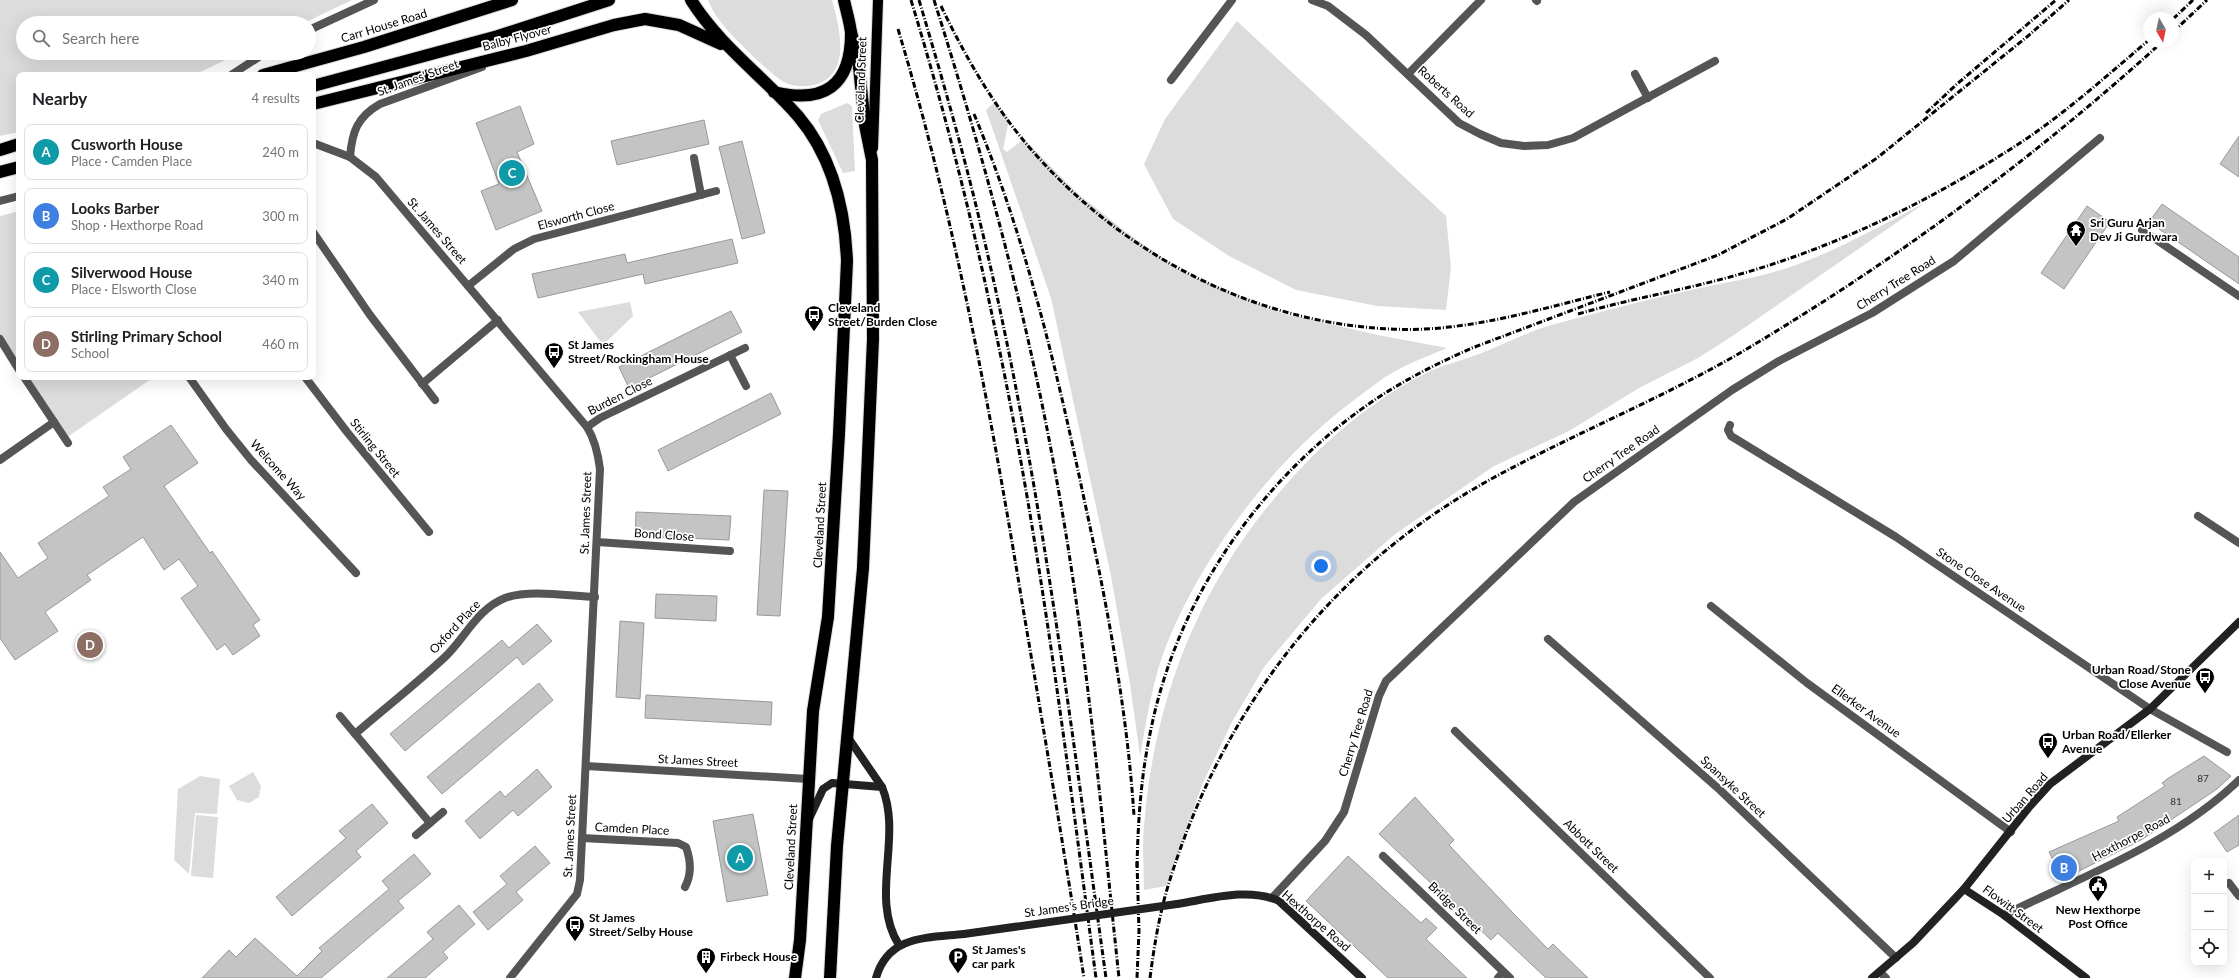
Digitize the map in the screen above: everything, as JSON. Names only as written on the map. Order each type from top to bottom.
[{"type":"highway","name":"Carr House Road","points":[[274,72],[364,47],[512,0]]},
{"type":"highway","name":"Balby Flyover","points":[[316,85],[498,36],[609,0]]},
{"type":"highway","name":"Balby Flyover","points":[[691,0],[705,22],[726,46],[774,92],[794,97],[807,97],[832,88],[841,78],[847,64],[851,32],[844,0]]},
{"type":"highway","name":"Balby Flyover","points":[[316,103],[526,51],[614,25],[645,20],[680,24],[726,46]]},
{"type":"highway","name":"Cleveland Street","points":[[830,978],[837,846],[863,568],[873,339],[872,160],[865,125],[858,58],[851,32]]},
{"type":"highway","name":"Cleveland Street","points":[[774,92],[799,117],[817,144],[830,170],[842,211],[846,236],[847,261],[840,434],[828,617],[813,711],[800,940],[795,978]]},
{"type":"highway","points":[[0,150],[16,145]]},
{"type":"highway","points":[[0,172],[16,167]]},
{"type":"main road","name":"Cleveland Street","points":[[872,160],[878,0]]},
{"type":"street","points":[[316,27],[374,0]]},
{"type":"street","points":[[1171,80],[1232,0]]},
{"type":"street","name":"Roberts Road","points":[[1312,0],[1328,6],[1366,35],[1459,123],[1501,143],[1524,146],[1548,145],[1573,138],[1715,61]]},
{"type":"street","points":[[1408,74],[1480,0]]},
{"type":"street","name":"St. James' Street","points":[[350,157],[352,138],[360,120],[369,110],[380,104],[526,51]]},
{"type":"street","points":[[236,72],[254,60]]},
{"type":"street","points":[[1635,74],[1648,98]]},
{"type":"street","name":"Cherry Tree Road","points":[[1272,898],[1325,841],[1344,812],[1379,696],[1386,681],[1574,502],[1732,390],[1779,362],[1872,313],[1954,261],[2100,138]]},
{"type":"street","name":"St. James Street","points":[[316,145],[350,157],[376,177],[498,320],[587,427],[594,439],[600,469],[595,597],[580,880],[577,894],[510,978]]},
{"type":"street","points":[[694,158],[701,195]]},
{"type":"street","name":"Elsworth Close","points":[[468,286],[514,249],[534,239],[716,191]]},
{"type":"street","points":[[0,201],[16,197]]},
{"type":"street","points":[[2142,230],[2239,296]]},
{"type":"street","points":[[316,236],[370,315],[435,400]]},
{"type":"street","points":[[422,384],[498,320]]},
{"type":"street","points":[[0,339],[16,365]]},
{"type":"street","name":"Burden Close","points":[[587,427],[600,418],[745,348]]},
{"type":"street","points":[[730,355],[746,386]]},
{"type":"street","points":[[26,380],[68,443]]},
{"type":"street","name":"Welcome Way","points":[[191,380],[226,429],[251,460],[356,574]]},
{"type":"street","name":"Stirling Street","points":[[307,380],[352,438],[429,532]]},
{"type":"street","points":[[0,460],[54,422]]},
{"type":"street","name":"Stone Close Avenue","points":[[1730,425],[1728,430],[1731,436],[1896,537],[2150,709],[2228,752]]},
{"type":"street","points":[[2198,516],[2239,543]]},
{"type":"street","name":"Bond Close","points":[[597,542],[730,551]]},
{"type":"street","name":"Oxford Place","points":[[355,734],[444,657],[475,620],[493,604],[504,598],[520,594],[595,597]]},
{"type":"street","name":"Ellerker Avenue","points":[[1711,606],[1807,683],[2011,832]]},
{"type":"street","name":"Urban Road","points":[[1964,889],[2050,784],[2150,709],[2239,622]]},
{"type":"street","name":"Spansyke Street","points":[[1548,640],[1720,790],[1896,958]]},
{"type":"street","points":[[340,716],[430,823]]},
{"type":"street","name":"Abbott Street","points":[[1455,730],[1710,978]]},
{"type":"street","points":[[847,736],[882,787],[888,800],[889,825],[887,913],[891,932],[899,945],[886,956],[876,978]]},
{"type":"street","name":"St James Street","points":[[586,766],[808,779]]},
{"type":"street","name":"Hexthorpe Road","points":[[2004,916],[2150,844],[2216,802],[2239,780]]},
{"type":"street","points":[[807,826],[823,789],[832,783],[882,787]]},
{"type":"street","points":[[416,835],[443,812]]},
{"type":"street","name":"Camden Place","points":[[582,838],[678,843],[686,847],[690,868],[689,879],[685,887]]},
{"type":"street","name":"Bridge Street","points":[[1383,856],[1504,976]]},
{"type":"street","points":[[2229,882],[2239,896]]},
{"type":"street","points":[[1872,978],[1883,975],[1896,958],[1964,889]]},
{"type":"street","name":"Flowitt Street","points":[[1964,889],[2004,916],[2086,978]]},
{"type":"street","name":"Hexthorpe Road","points":[[1177,904],[1243,895],[1266,895],[1279,901],[1362,978]]},
{"type":"street","name":"St James's Bridge","points":[[899,945],[918,939],[964,934],[1177,904]]},
{"type":"shaded area","points":[[0,0],[352,0],[316,17],[316,16],[16,16],[16,60],[225,60],[200,72],[16,72],[16,133],[0,136]]},
{"type":"shaded area","points":[[708,0],[832,0],[840,36],[839,61],[834,71],[826,80],[814,85],[799,86],[784,82],[750,54],[732,35],[716,16]]},
{"type":"shaded area","points":[[1237,21],[1446,216],[1451,267],[1446,310],[1377,306],[1296,290],[1229,256],[1173,219],[1144,164],[1165,119]]},
{"type":"shaded area","points":[[995,102],[1009,120],[1003,149],[1007,152],[1024,139],[1077,193],[1126,232],[1181,271],[1281,313],[1378,335],[1447,348],[1398,369],[1388,375],[1331,418],[1274,474],[1248,505],[1203,571],[1184,606],[1168,641],[1154,683],[1140,756],[1130,684],[1111,576],[1051,298],[986,110]]},
{"type":"shaded area","points":[[847,103],[852,106],[855,171],[843,173],[818,120],[821,114]]},
{"type":"shaded area","points":[[1925,203],[1734,335],[1698,358],[1639,388],[1569,431],[1494,466],[1394,535],[1321,599],[1264,667],[1232,722],[1202,785],[1166,886],[1144,890],[1143,834],[1149,779],[1158,732],[1171,687],[1186,644],[1206,602],[1229,562],[1255,523],[1300,469],[1349,423],[1385,397],[1424,374],[1481,353],[1526,334],[1548,326],[1643,301],[1753,277],[1803,263],[1873,230]]},
{"type":"shaded area","points":[[16,212],[16,365],[0,339],[0,216]]},
{"type":"shaded area","points":[[630,302],[633,316],[603,345],[578,312]]},
{"type":"shaded area","points":[[26,380],[150,380],[66,438]]},
{"type":"shaded area","points":[[253,772],[261,786],[259,797],[249,803],[237,800],[229,786]]},
{"type":"shaded area","points":[[200,776],[220,779],[217,814],[195,813],[189,874],[174,860],[178,789]]},
{"type":"shaded area","points":[[196,815],[218,817],[213,878],[191,876]]},
{"type":"building","points":[[520,106],[534,144],[517,152],[542,211],[496,230],[481,191],[499,184],[476,123]]},
{"type":"building","points":[[704,120],[709,144],[617,165],[611,141]]},
{"type":"building","points":[[2239,136],[2239,177],[2220,164]]},
{"type":"building","points":[[742,141],[765,233],[742,239],[719,147]]},
{"type":"building","points":[[2162,204],[2239,257],[2239,284],[2149,222]]},
{"type":"building","name":"Sri Guru Arjan Dev Ji Gurdwara","points":[[2087,206],[2110,222],[2064,289],[2041,273]]},
{"type":"building","points":[[732,239],[738,263],[645,284],[643,274],[538,298],[532,274],[625,254],[627,263]]},
{"type":"building","points":[[731,311],[742,332],[629,388],[619,367]]},
{"type":"building","points":[[771,393],[781,414],[668,471],[658,450]]},
{"type":"building","points":[[171,425],[198,463],[164,486],[210,553],[212,551],[260,620],[253,625],[260,636],[233,655],[225,644],[217,650],[181,598],[198,586],[179,559],[164,570],[143,537],[87,575],[91,580],[45,612],[58,631],[15,660],[0,638],[0,552],[18,578],[48,558],[38,543],[109,496],[103,487],[131,469],[123,457]]},
{"type":"building","points":[[764,490],[788,491],[780,616],[757,615]]},
{"type":"building","points":[[636,512],[731,516],[729,540],[635,536]]},
{"type":"building","points":[[656,594],[717,596],[716,621],[655,618]]},
{"type":"building","points":[[620,621],[644,623],[640,699],[616,697]]},
{"type":"building","points":[[537,624],[552,641],[523,665],[517,657],[405,751],[390,734],[502,640],[509,648]]},
{"type":"building","points":[[539,683],[553,700],[442,794],[427,777]]},
{"type":"building","points":[[646,695],[772,702],[771,725],[645,718]]},
{"type":"building","points":[[2204,756],[2231,776],[2217,789],[2141,840],[2063,879],[2049,852],[2119,821],[2117,817],[2165,786],[2162,783],[2167,779]]},
{"type":"building","points":[[537,769],[552,787],[518,816],[513,810],[480,839],[465,821],[500,791],[505,797]]},
{"type":"building","points":[[1415,797],[1454,840],[1449,845],[1515,915],[1548,949],[1553,944],[1588,978],[1546,978],[1498,933],[1491,940],[1379,834]]},
{"type":"building","points":[[372,804],[388,823],[356,851],[361,857],[292,916],[276,897],[346,838],[339,831]]},
{"type":"building","points":[[753,814],[768,895],[727,902],[713,821]]},
{"type":"building","points":[[2239,815],[2239,845],[2227,852],[2214,833]]},
{"type":"building","points":[[535,846],[550,863],[516,892],[523,900],[488,930],[473,912],[507,884],[500,876]]},
{"type":"building","points":[[414,854],[431,874],[398,901],[404,908],[321,978],[202,978],[229,950],[236,957],[255,938],[297,976],[322,951],[319,948],[389,889],[382,881]]},
{"type":"building","points":[[1348,856],[1421,923],[1426,918],[1437,928],[1426,939],[1467,978],[1388,978],[1306,901]]},
{"type":"building","points":[[459,905],[475,924],[443,952],[448,958],[425,978],[387,978],[433,939],[427,932]]},
{"type":"railway","points":[[911,0],[944,115],[964,193],[983,271],[1008,393],[1050,643],[1096,978]]},
{"type":"railway","points":[[919,0],[951,111],[980,222],[1020,410],[1037,504],[1067,693],[1106,978]]},
{"type":"railway","points":[[934,0],[970,116],[1002,234],[1031,352],[1055,471],[1076,597],[1084,660],[1119,978]]},
{"type":"railway","points":[[1926,113],[1957,84],[2056,0]]},
{"type":"railway","points":[[1137,867],[1141,798],[1151,729],[1164,680],[1181,632],[1204,587],[1230,544],[1261,503],[1295,466],[1333,431],[1373,401],[1434,366],[1472,348],[1718,255],[1787,219],[1877,158],[2028,36],[2069,0]]},
{"type":"railway","points":[[2179,13],[2193,0]]},
{"type":"railway","points":[[2179,26],[2207,0]]},
{"type":"railway","points":[[941,6],[980,80],[1003,114],[1029,147],[1065,185],[1104,219],[1146,249],[1192,275],[1239,296],[1288,313],[1339,324],[1391,329],[1419,329],[1475,324],[1610,292]]},
{"type":"railway","points":[[898,29],[937,172],[970,317],[1011,535],[1084,978]]},
{"type":"railway","points":[[1578,314],[1744,273],[1818,248],[1891,216],[1962,179],[2029,137],[2105,78],[2143,45]]},
{"type":"railway","points":[[1150,978],[1157,932],[1168,886],[1190,823],[1217,763],[1249,707],[1286,654],[1328,605],[1375,559],[1427,519],[1484,483],[1709,370],[1796,319],[1852,283],[1906,246],[2011,169],[2063,128],[2155,48]]},
{"type":"railway","points":[[974,114],[1009,207],[1024,254],[1038,302],[1073,446],[1092,534],[1121,694],[1131,775],[1134,816]]},
{"type":"railway","points":[[1137,862],[1139,931],[1137,978]]},
{"type":"place","name":"Silverwood House","points":[[512,173]]},
{"type":"place","name":"Sri Guru Arjan Dev Ji Gurdwara","points":[[2076,247]]},
{"type":"place","name":"Cleveland Street/Burden Close","points":[[814,332]]},
{"type":"place","name":"St James Street/Rockingham House","points":[[554,369]]},
{"type":"place","name":"Stirling Primary School","points":[[90,645]]},
{"type":"place","name":"Urban Road/Stone Close Avenue","points":[[2205,694]]},
{"type":"place","name":"Urban Road/Ellerker Avenue","points":[[2048,759]]},
{"type":"place","name":"Cusworth House","points":[[740,858]]},
{"type":"place","name":"Looks Barber","points":[[2064,868]]},
{"type":"place","name":"New Hexthorpe Post Office","points":[[2098,902]]},
{"type":"place","name":"St James Street/Selby House","points":[[575,942]]},
{"type":"place","name":"Firbeck House","points":[[706,974]]},
{"type":"place","name":"St James's car park","points":[[958,974]]}]
